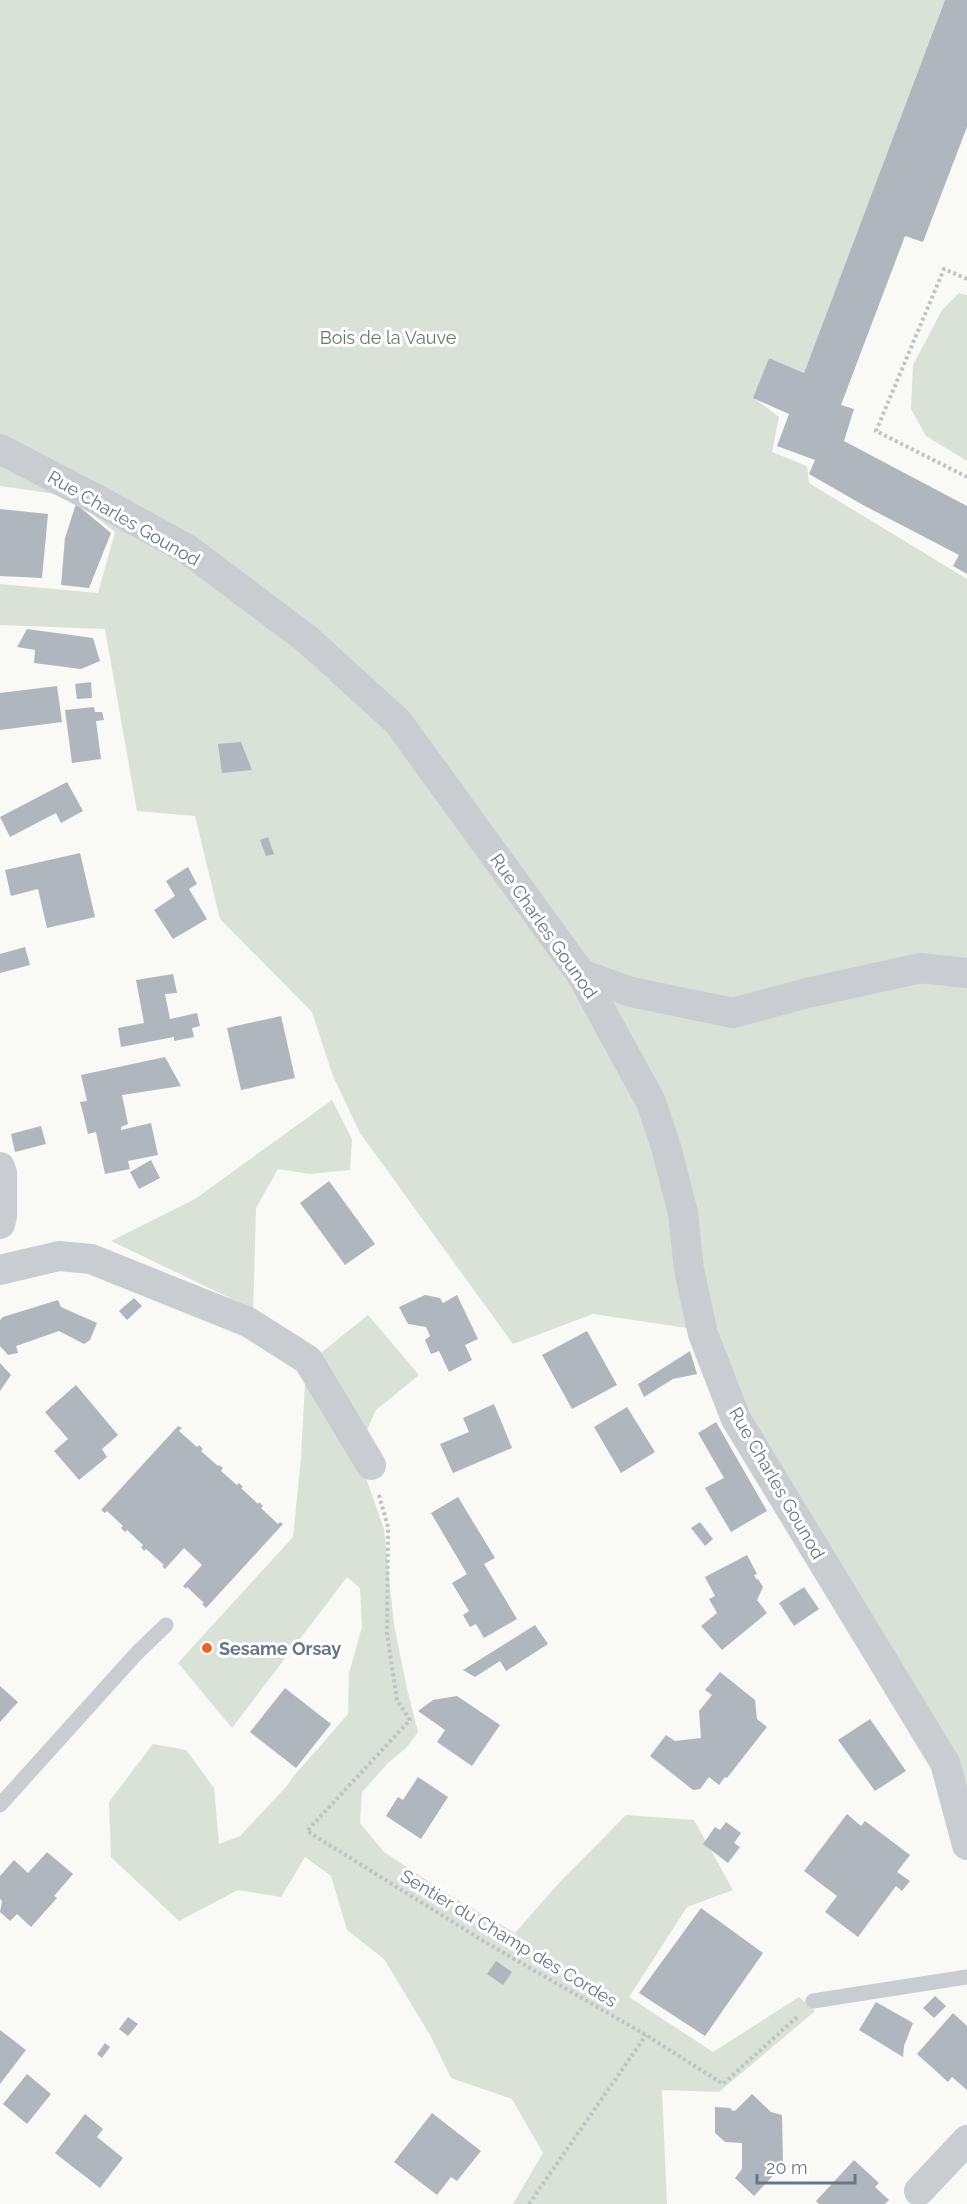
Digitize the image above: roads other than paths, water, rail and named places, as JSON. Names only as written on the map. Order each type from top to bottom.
[{"type":"street","name":"Rue Charles Gounod","points":[[0,449],[187,549],[308,640],[398,722],[581,974],[651,1102],[666,1147],[683,1213],[689,1270],[703,1334],[736,1419],[945,1763],[967,1845]]},
{"type":"street","points":[[581,974],[631,992],[733,1013],[807,993],[921,968],[967,973]]},
{"type":"street","points":[[0,1167],[2,1173],[0,1224]]},
{"type":"street","points":[[0,1270],[59,1256],[91,1259],[248,1322],[309,1360],[371,1465]]},
{"type":"street","points":[[920,2191],[967,2140]]},
{"type":"lane","points":[[0,1805],[136,1654],[166,1625]]},
{"type":"lane","points":[[813,2001],[967,1977]]},
{"type":"place","name":"Sesame Orsay","points":[[207,1648]]},
{"type":"park label","name":"Bois de la Vauve","points":[[388,337]]}]
